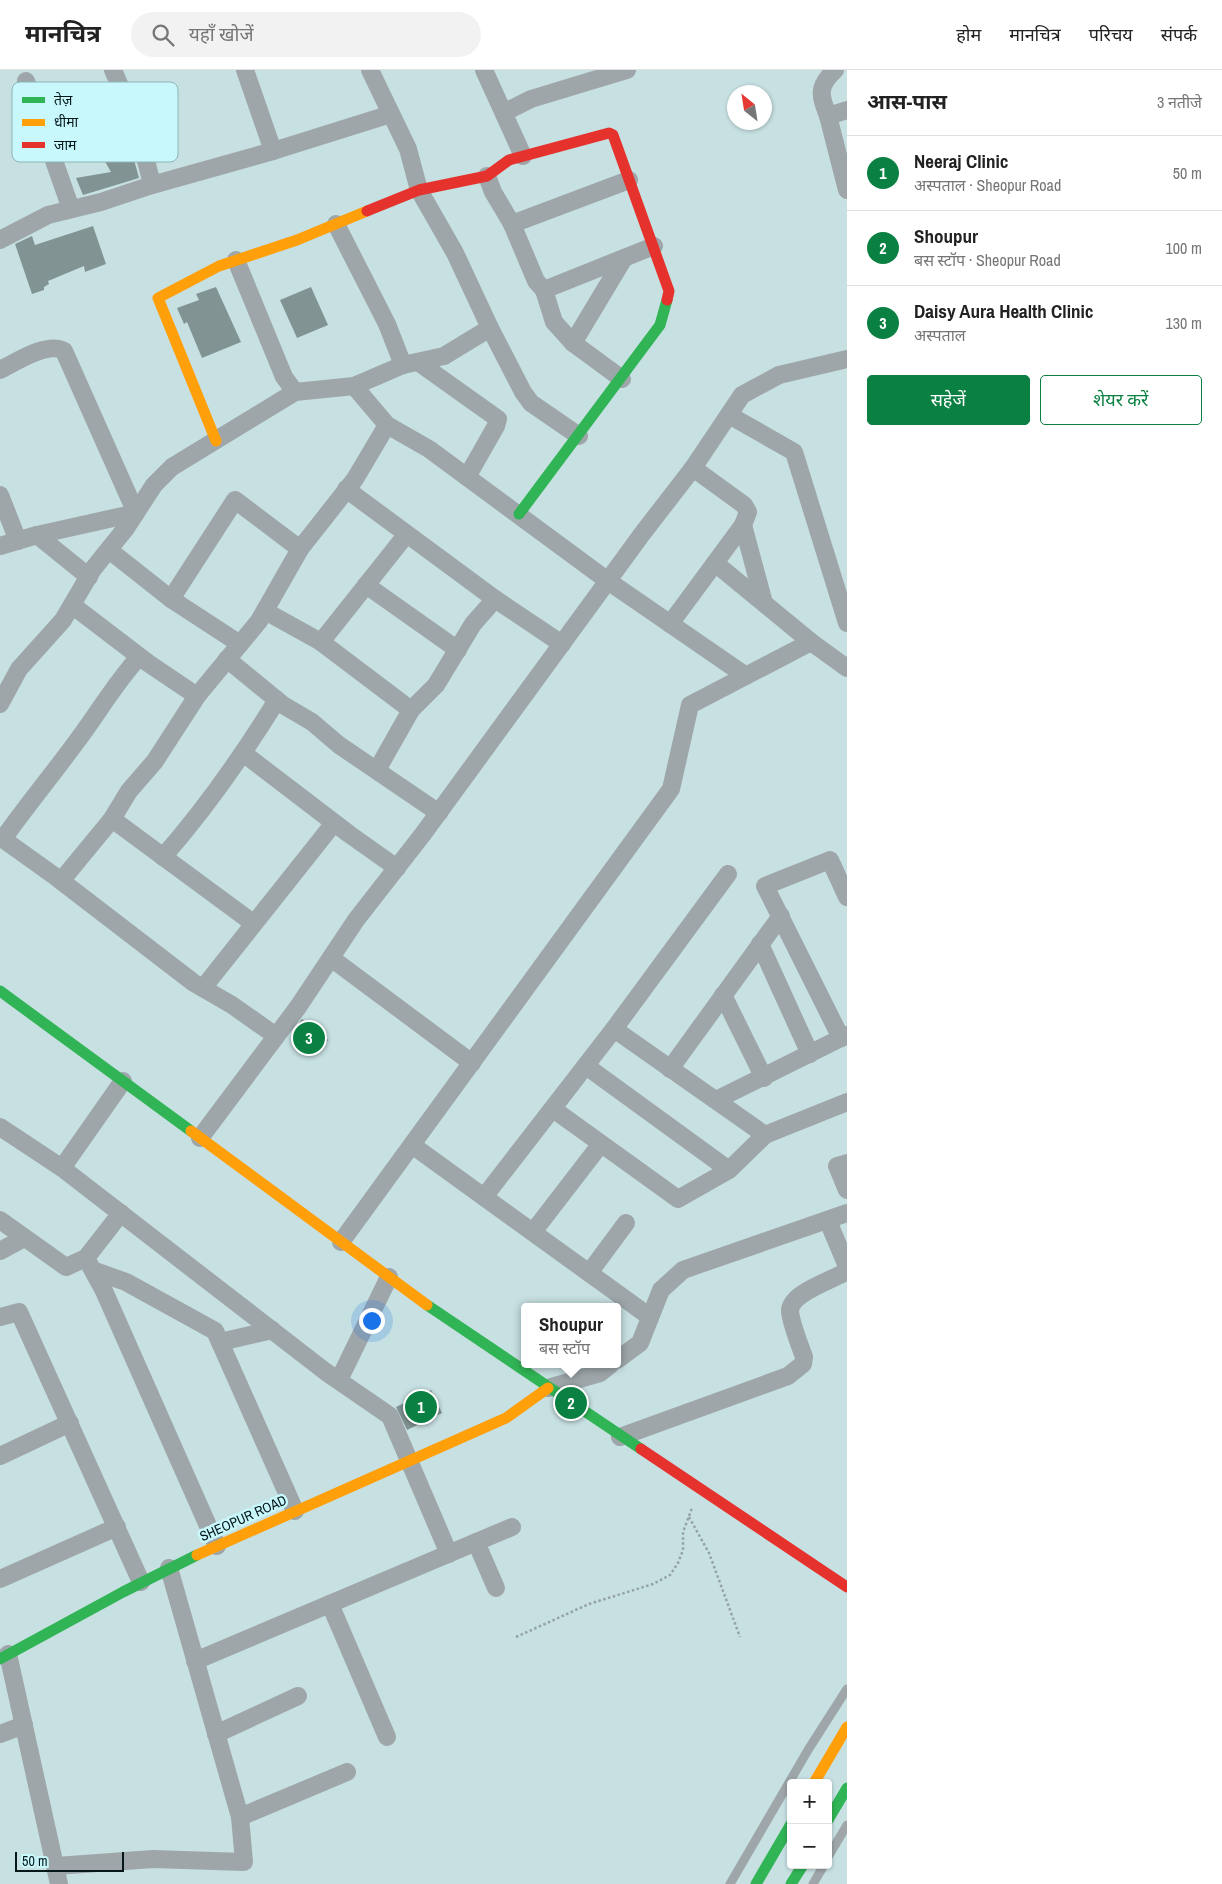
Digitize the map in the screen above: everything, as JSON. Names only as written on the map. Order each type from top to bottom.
[{"type":"street","points":[[113,70],[118,82]]},
{"type":"street","points":[[245,70],[273,151]]},
{"type":"street","points":[[370,70],[408,149],[419,190],[455,253],[490,328],[523,392],[531,403],[579,436]]},
{"type":"street","points":[[484,70],[494,94],[505,112],[523,156]]},
{"type":"street","points":[[505,112],[532,98],[627,70]]},
{"type":"street","points":[[835,70],[825,79],[820,90],[847,190]]},
{"type":"street","points":[[828,116],[847,110]]},
{"type":"street","points":[[0,240],[48,215],[273,151],[391,114]]},
{"type":"street","points":[[216,441],[158,298],[219,266],[336,224],[419,190],[487,176],[509,160],[609,133],[613,135],[618,143],[629,180],[669,291],[660,325],[622,379],[519,514]]},
{"type":"street","points":[[54,162],[71,209]]},
{"type":"street","points":[[146,162],[152,185]]},
{"type":"street","points":[[487,176],[493,192],[512,224],[536,280],[544,290],[554,322],[573,343],[622,379]]},
{"type":"street","points":[[512,224],[629,180]]},
{"type":"street","points":[[336,224],[387,324],[411,363],[498,418],[496,426],[467,477]]},
{"type":"street","points":[[544,290],[654,246]]},
{"type":"street","points":[[573,343],[624,258]]},
{"type":"street","points":[[236,260],[284,377],[295,392]]},
{"type":"street","points":[[0,704],[19,669],[62,620],[89,577],[154,485],[172,467],[295,392],[354,386],[411,363],[444,356],[490,328]]},
{"type":"street","points":[[0,370],[49,348],[58,347],[64,351],[136,513]]},
{"type":"street","points":[[200,1138],[276,1036],[356,920],[439,813],[693,468],[742,395],[779,375],[847,359]]},
{"type":"street","points":[[354,386],[387,425],[467,477],[608,581],[746,676]]},
{"type":"street","points":[[729,415],[794,452],[847,623]]},
{"type":"street","points":[[61,881],[112,819],[129,790],[156,761],[197,696],[265,611],[300,550],[346,490],[387,425]]},
{"type":"street","points":[[670,624],[743,526],[748,512],[744,505],[693,468]]},
{"type":"street","points":[[346,490],[406,535],[435,553],[495,600],[562,644]]},
{"type":"street","points":[[0,494],[18,541]]},
{"type":"street","points":[[170,599],[235,500],[300,550]]},
{"type":"street","points":[[0,546],[37,534],[136,513]]},
{"type":"street","points":[[743,526],[764,603]]},
{"type":"street","points":[[37,534],[89,577]]},
{"type":"street","points":[[321,642],[406,535]]},
{"type":"street","points":[[109,550],[170,599],[240,644]]},
{"type":"street","points":[[715,563],[811,642],[847,668]]},
{"type":"street","points":[[836,586],[847,571]]},
{"type":"street","points":[[366,585],[458,650]]},
{"type":"street","points":[[377,770],[411,710],[436,685],[473,624],[495,600]]},
{"type":"street","points":[[72,605],[139,657],[197,696]]},
{"type":"street","points":[[265,611],[321,642],[411,710]]},
{"type":"street","points":[[342,1242],[671,789],[690,705],[811,642]]},
{"type":"street","points":[[139,657],[1,838],[203,988],[232,1005],[276,1036]]},
{"type":"street","points":[[227,659],[277,700],[312,722],[339,745],[439,813]]},
{"type":"street","points":[[163,857],[194,821],[243,753],[277,700]]},
{"type":"street","points":[[243,753],[334,823],[397,868]]},
{"type":"street","points":[[112,819],[253,923]]},
{"type":"street","points":[[203,988],[241,943],[253,923],[268,907],[334,823]]},
{"type":"street","points":[[716,1100],[764,1078],[844,1036],[765,886],[830,860],[847,897]]},
{"type":"street","points":[[484,1197],[614,1029],[728,874]]},
{"type":"street","points":[[670,1069],[781,916]]},
{"type":"street","points":[[760,944],[810,1054]]},
{"type":"street","points":[[331,958],[472,1063]]},
{"type":"street","points":[[0,991],[440,1315],[699,1490],[847,1587]]},
{"type":"street","points":[[723,995],[764,1078]]},
{"type":"street","points":[[614,1029],[765,1135]]},
{"type":"street","points":[[586,1066],[729,1170]]},
{"type":"street","points":[[62,1168],[123,1081]]},
{"type":"street","points":[[552,1110],[678,1200],[729,1170],[765,1135],[847,1102]]},
{"type":"street","points":[[0,1126],[62,1168],[338,1380],[390,1416],[449,1554]]},
{"type":"street","points":[[412,1145],[650,1318]]},
{"type":"street","points":[[533,1232],[600,1145]]},
{"type":"street","points":[[847,1163],[837,1166],[847,1190]]},
{"type":"street","points":[[90,1265],[121,1213]]},
{"type":"street","points":[[621,1357],[640,1343],[661,1290],[683,1270],[847,1213]]},
{"type":"street","points":[[0,1220],[66,1267],[90,1265],[126,1282],[215,1331],[295,1511]]},
{"type":"street","points":[[620,1437],[788,1376],[803,1364],[804,1357],[790,1311],[792,1301],[845,1272],[846,1264],[828,1221]]},
{"type":"street","points":[[589,1273],[626,1223]]},
{"type":"street","points":[[0,1251],[24,1238]]},
{"type":"street","points":[[90,1265],[217,1546]]},
{"type":"street","points":[[338,1380],[389,1277]]},
{"type":"street","points":[[0,1317],[19,1312],[141,1582]]},
{"type":"street","points":[[220,1342],[272,1330]]},
{"type":"street","points":[[548,1388],[600,1373],[607,1368]]},
{"type":"street","name":"SHEOPUR ROAD","points":[[4,1657],[63,1621],[169,1568],[506,1418],[548,1388]]},
{"type":"street","points":[[0,1456],[70,1423]]},
{"type":"street","points":[[0,1579],[116,1527]]},
{"type":"street","points":[[195,1661],[512,1527]]},
{"type":"street","points":[[476,1542],[496,1588]]},
{"type":"street","points":[[56,1866],[153,1859],[244,1862],[240,1817],[169,1568]]},
{"type":"street","points":[[330,1604],[387,1737]]},
{"type":"street","points":[[4,1657],[24,1725],[59,1884]]},
{"type":"street","points":[[216,1734],[298,1696]]},
{"type":"street","points":[[0,1734],[24,1725]]},
{"type":"street","points":[[816,1779],[847,1727]]},
{"type":"street","points":[[240,1817],[347,1772]]},
{"type":"street","points":[[832,1813],[847,1788]]},
{"type":"street","points":[[756,1884],[787,1831]]},
{"type":"street","points":[[791,1884],[800,1869]]},
{"type":"lane","points":[[730,1884],[808,1750],[847,1689]]},
{"type":"lane","points":[[832,1850],[847,1825]]},
{"type":"lane","points":[[813,1884],[822,1869]]},
{"type":"path","points":[[516,1637],[589,1604],[653,1584],[670,1574],[678,1563],[682,1550],[683,1532],[699,1490]]},
{"type":"path","points":[[689,1517],[709,1553],[740,1636]]},
{"type":"building","points":[[105,162],[135,162],[139,178],[83,195],[76,178],[111,172]]},
{"type":"building","points":[[93,226],[106,264],[85,272],[84,266],[48,281],[49,284],[44,287],[44,290],[32,294],[15,244],[32,236],[35,245]]},
{"type":"building","points":[[216,287],[241,342],[202,358],[187,322],[184,324],[177,308],[199,300],[196,294]]},
{"type":"building","points":[[311,287],[328,325],[297,338],[280,300]]},
{"type":"building","points":[[302,1019],[328,1040],[317,1054],[292,1033]]},
{"type":"building","points":[[431,1390],[442,1413],[407,1430],[396,1407]]},
{"type":"traffic: fast","points":[[519,514],[660,325],[667,300]]},
{"type":"traffic: fast","points":[[0,991],[191,1131]]},
{"type":"traffic: fast","points":[[427,1305],[641,1449]]},
{"type":"traffic: fast","points":[[0,1659],[123,1592],[197,1555]]},
{"type":"traffic: fast","points":[[832,1813],[847,1788]]},
{"type":"traffic: fast","points":[[756,1884],[787,1831]]},
{"type":"traffic: fast","points":[[791,1884],[800,1869]]},
{"type":"traffic: slow","points":[[216,441],[158,298],[219,266],[297,240],[367,211]]},
{"type":"traffic: slow","points":[[191,1131],[427,1305]]},
{"type":"traffic: slow","points":[[197,1555],[506,1418],[548,1388]]},
{"type":"traffic: slow","points":[[816,1779],[847,1727]]},
{"type":"traffic: jam","points":[[367,211],[419,190],[487,176],[509,160],[609,133],[613,135],[669,291],[667,300]]},
{"type":"traffic: jam","points":[[641,1449],[847,1587]]},
{"type":"place","name":"Daisy Aura Health Clinic","points":[[309,1038]]},
{"type":"place","name":"Shoupur","points":[[571,1403]]},
{"type":"place","name":"Neeraj Clinic","points":[[421,1407]]}]
